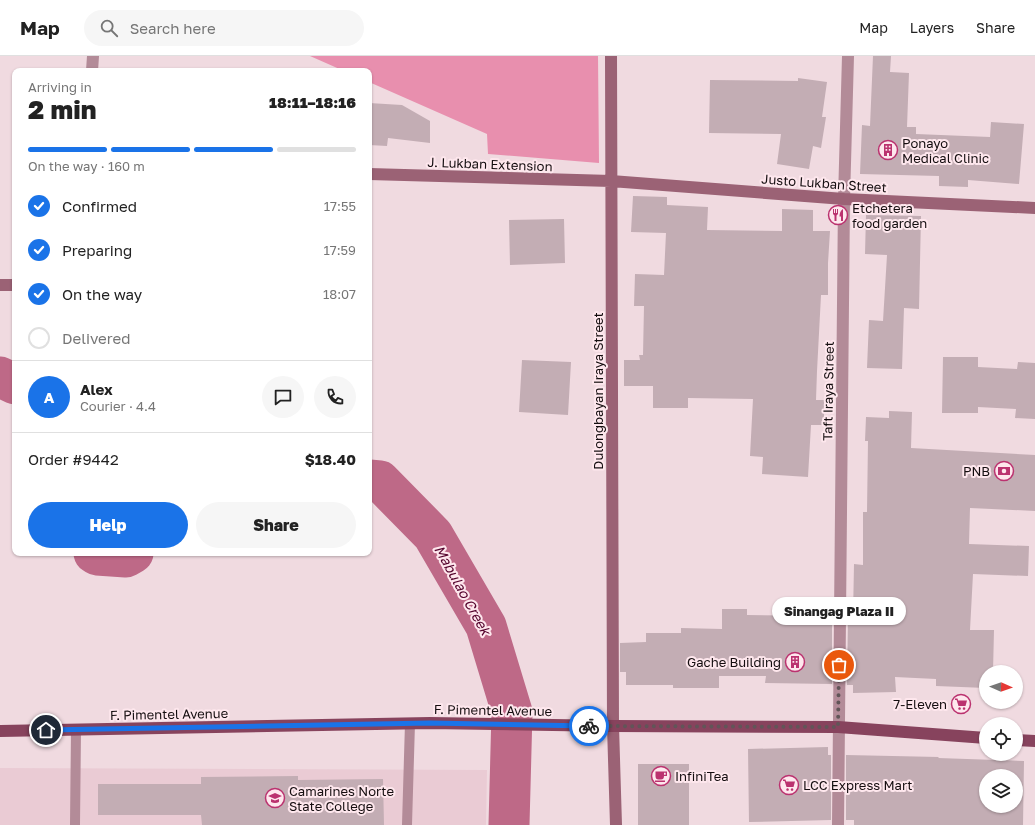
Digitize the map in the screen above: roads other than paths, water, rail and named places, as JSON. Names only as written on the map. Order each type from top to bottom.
[{"type":"main road","name":"Dulongbayan Iraya Street","points":[[611,56],[613,726],[616,825]]},
{"type":"main road","name":"J. Lukban Extension","points":[[372,174],[611,181]]},
{"type":"main road","name":"Justo Lukban Street","points":[[611,181],[844,199],[1035,208]]},
{"type":"main road","points":[[0,285],[12,285]]},
{"type":"main road","name":"F. Pimentel Avenue","points":[[0,731],[410,723],[838,727],[979,737]]},
{"type":"main road","points":[[1023,740],[1035,741]]},
{"type":"street","points":[[92,68],[93,56]]},
{"type":"street","name":"Taft Iraya Street","points":[[838,825],[844,199],[848,56]]},
{"type":"lane","points":[[407,825],[410,723]]},
{"type":"lane","points":[[75,825],[76,730]]},
{"type":"waterway","name":"Mabulao Creek","points":[[0,377],[12,383]]},
{"type":"waterway","name":"Mabulao Creek","points":[[372,480],[380,481],[433,535],[486,626],[512,712],[509,825]]},
{"type":"waterway","name":"Mabulao Creek","points":[[112,556],[128,556]]},
{"type":"place","name":"Ponayo Medical Clinic","points":[[888,150]]},
{"type":"place","name":"Etchetera food garden","points":[[838,215]]},
{"type":"place","name":"PNB","points":[[1004,471]]},
{"type":"place","name":"Gache Building","points":[[795,662]]},
{"type":"place","name":"Sinangag Plaza II","points":[[839,665]]},
{"type":"place","name":"7-Eleven","points":[[961,704]]},
{"type":"place","name":"InfiniTea","points":[[661,776]]},
{"type":"place","name":"LCC Express Mart","points":[[789,785]]},
{"type":"place","name":"Camarines Norte State College","points":[[275,798]]}]
